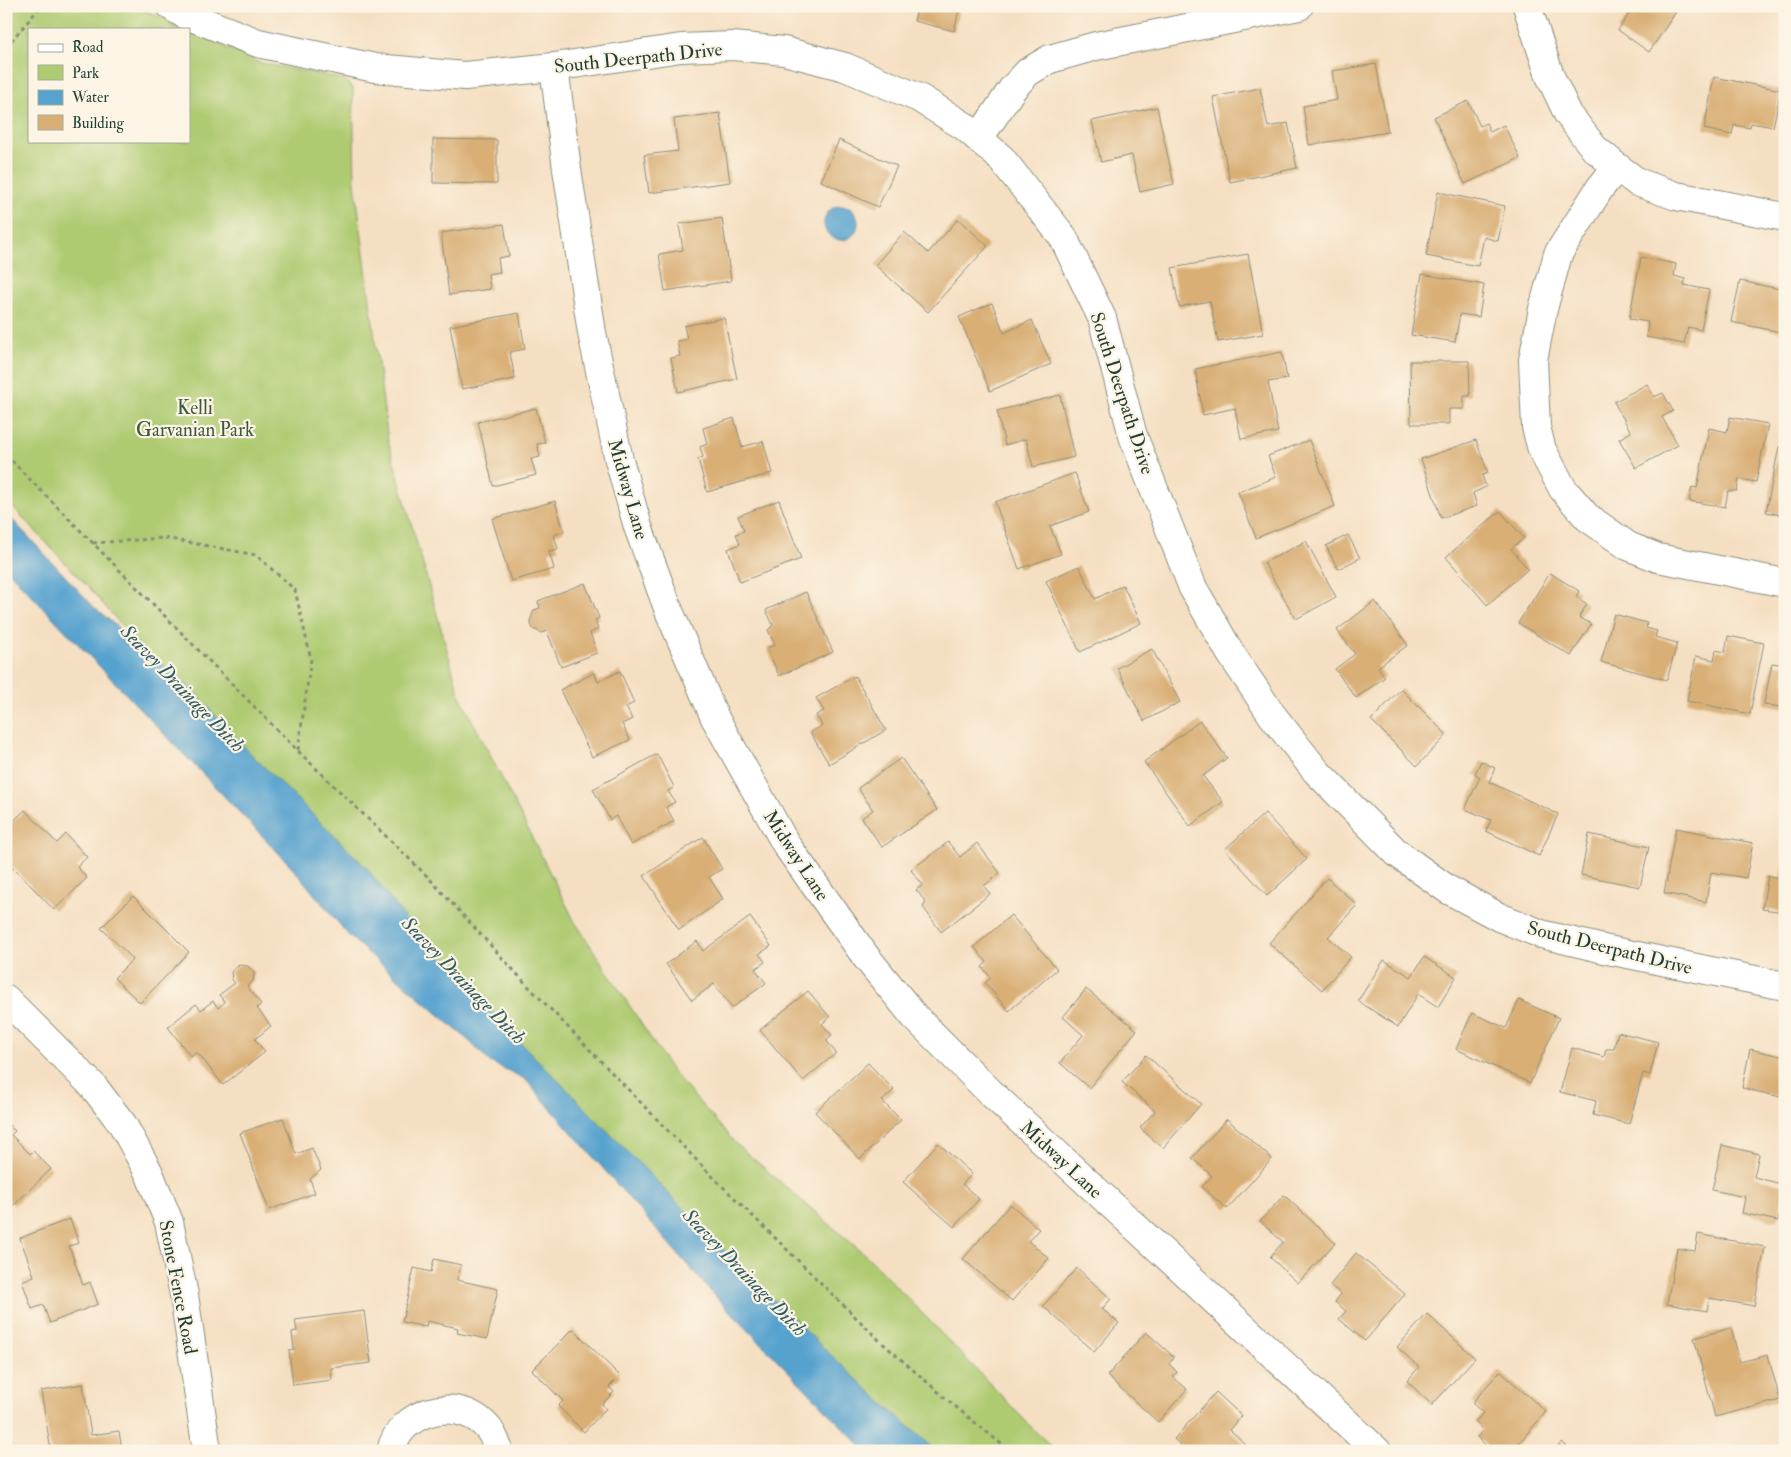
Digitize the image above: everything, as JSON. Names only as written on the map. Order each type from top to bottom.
[{"type":"street","name":"South Deerpath Drive","points":[[171,6],[184,14],[258,43],[375,68],[465,76],[554,67],[681,48],[734,46],[784,51],[845,67],[918,98],[964,126],[1001,158],[1063,237],[1102,318],[1133,436],[1193,588],[1231,654],[1272,715],[1316,771],[1397,853],[1447,889],[1499,917],[1541,934],[1598,948],[1785,986]]},
{"type":"street","points":[[979,138],[1013,88],[1028,72],[1050,59],[1096,46],[1254,10],[1298,6]]},
{"type":"street","points":[[1527,6],[1550,76],[1568,114],[1594,148],[1616,167],[1637,182],[1676,196],[1785,217]]},
{"type":"street","name":"Midway Lane","points":[[554,67],[567,169],[592,333],[619,460],[638,527],[668,611],[715,718],[786,846],[866,957],[914,1016],[991,1093],[1377,1451]]},
{"type":"street","points":[[1616,167],[1600,188],[1558,254],[1542,309],[1533,360],[1536,427],[1542,450],[1563,489],[1587,517],[1628,546],[1658,558],[1785,583]]},
{"type":"street","name":"Stone Fence Road","points":[[6,999],[92,1086],[123,1125],[149,1173],[169,1222],[184,1296],[207,1451]]},
{"type":"street","points":[[391,1451],[392,1444],[402,1429],[416,1417],[432,1410],[451,1409],[469,1414],[484,1424],[495,1438],[500,1451]]},
{"type":"path","points":[[6,47],[41,6]]},
{"type":"path","points":[[6,455],[298,751],[427,876],[529,987],[694,1158],[880,1341],[1010,1451]]},
{"type":"path","points":[[93,543],[165,538],[256,554],[295,590],[311,659],[298,751]]},
{"type":"green space","name":"Kelli Garvanian Park","points":[[6,6],[136,6],[183,28],[28,28],[28,142],[190,142],[190,30],[257,62],[344,79],[353,88],[355,183],[388,441],[460,696],[575,922],[672,1071],[735,1143],[870,1259],[1038,1434],[1057,1451],[884,1451],[265,790],[89,588],[6,500]]},
{"type":"water","points":[[841,206],[848,207],[853,211],[857,216],[857,230],[853,235],[848,239],[841,240],[834,239],[829,235],[825,230],[824,223],[825,216],[829,211],[834,207]]},
{"type":"water","name":"Seavey Drainage Ditch","points":[[6,513],[95,608],[194,692],[249,752],[367,868],[415,931],[471,986],[510,1032],[720,1246],[826,1351],[937,1451],[866,1451],[712,1293],[525,1079],[490,1062],[468,1040],[350,937],[291,866],[6,569]]},
{"type":"building","points":[[918,6],[960,6],[954,31],[914,21]]},
{"type":"building","points":[[1627,6],[1680,6],[1649,52],[1618,30],[1631,11],[1626,8]]},
{"type":"building","points":[[1376,64],[1388,132],[1309,145],[1303,106],[1337,100],[1332,71]]},
{"type":"building","points":[[1714,77],[1781,90],[1773,127],[1751,123],[1750,128],[1734,125],[1732,135],[1704,129]]},
{"type":"building","points":[[1260,88],[1268,127],[1288,123],[1297,168],[1230,182],[1213,97]]},
{"type":"building","points":[[1468,101],[1480,126],[1486,123],[1490,132],[1504,125],[1520,158],[1465,184],[1434,117]]},
{"type":"building","points":[[1157,107],[1174,184],[1140,192],[1132,155],[1101,162],[1092,121]]},
{"type":"building","points":[[720,113],[730,182],[649,193],[644,155],[678,151],[674,119]]},
{"type":"building","points":[[433,139],[497,140],[497,184],[433,183]]},
{"type":"building","points":[[839,140],[897,166],[878,207],[821,181]]},
{"type":"building","points":[[1438,192],[1505,206],[1498,241],[1484,237],[1478,266],[1426,256]]},
{"type":"building","points":[[722,218],[731,281],[665,291],[659,254],[683,250],[679,224]]},
{"type":"building","points":[[958,219],[988,246],[928,312],[875,265],[904,232],[928,253]]},
{"type":"building","points":[[504,224],[509,256],[498,258],[500,272],[488,274],[490,289],[449,295],[441,233]]},
{"type":"building","points":[[1248,254],[1263,334],[1218,342],[1210,301],[1179,307],[1172,268]]},
{"type":"building","points":[[1641,257],[1676,264],[1674,276],[1685,279],[1684,285],[1709,290],[1701,330],[1688,327],[1684,344],[1646,337],[1648,322],[1629,319]]},
{"type":"building","points":[[1422,274],[1484,285],[1479,317],[1460,314],[1455,342],[1411,335]]},
{"type":"building","points":[[1740,281],[1785,290],[1785,333],[1731,322]]},
{"type":"building","points":[[992,303],[1004,333],[1032,320],[1051,364],[990,391],[959,317]]},
{"type":"building","points":[[519,313],[525,349],[510,352],[515,379],[462,389],[450,326]]},
{"type":"building","points":[[724,318],[737,379],[678,392],[671,358],[680,356],[677,341],[687,339],[684,326]]},
{"type":"building","points":[[1282,352],[1287,379],[1268,382],[1278,432],[1241,439],[1235,408],[1203,415],[1195,369]]},
{"type":"building","points":[[1410,361],[1469,361],[1470,396],[1464,396],[1464,409],[1449,409],[1449,424],[1411,424]]},
{"type":"building","points":[[1647,384],[1654,397],[1663,393],[1673,411],[1662,417],[1678,445],[1636,468],[1619,439],[1631,432],[1614,402]]},
{"type":"building","points":[[1060,395],[1074,457],[1033,467],[1026,439],[1005,445],[997,411]]},
{"type":"building","points":[[536,408],[545,443],[537,444],[540,457],[531,459],[536,475],[493,486],[478,422]]},
{"type":"building","points":[[1730,417],[1768,424],[1756,482],[1739,479],[1737,491],[1728,491],[1725,507],[1689,501],[1692,487],[1697,488],[1709,428],[1727,432]]},
{"type":"building","points":[[734,418],[742,447],[763,441],[772,473],[707,492],[698,459],[703,457],[700,447],[707,444],[703,428]]},
{"type":"building","points":[[1309,440],[1335,506],[1256,538],[1238,492],[1276,477],[1268,456]]},
{"type":"building","points":[[1476,440],[1488,473],[1482,475],[1486,487],[1473,493],[1477,506],[1441,518],[1421,459]]},
{"type":"building","points":[[1779,447],[1785,448],[1785,516],[1766,512]]},
{"type":"building","points":[[1075,473],[1089,512],[1050,526],[1061,554],[1019,569],[995,502]]},
{"type":"building","points":[[779,500],[801,559],[740,582],[728,549],[740,544],[736,534],[744,531],[738,516]]},
{"type":"building","points":[[555,501],[564,531],[554,535],[558,549],[549,551],[554,569],[511,581],[492,519]]},
{"type":"building","points":[[1500,511],[1524,538],[1511,549],[1528,569],[1487,605],[1446,557]]},
{"type":"building","points":[[1348,535],[1360,558],[1338,569],[1326,546]]},
{"type":"building","points":[[1306,541],[1336,597],[1296,619],[1264,563]]},
{"type":"building","points":[[1079,566],[1095,599],[1123,585],[1141,623],[1080,652],[1046,581]]},
{"type":"building","points":[[1550,573],[1579,591],[1576,597],[1587,604],[1579,617],[1591,624],[1571,656],[1518,623]]},
{"type":"building","points":[[585,583],[599,618],[595,620],[598,629],[590,633],[597,653],[561,667],[547,631],[542,633],[533,629],[530,621],[534,610],[540,608],[538,601]]},
{"type":"building","points":[[806,592],[833,652],[779,676],[767,648],[775,645],[768,630],[773,625],[766,610]]},
{"type":"building","points":[[1375,601],[1408,645],[1378,667],[1385,677],[1356,698],[1335,669],[1355,654],[1337,630]]},
{"type":"building","points":[[1614,614],[1647,623],[1646,628],[1657,631],[1655,637],[1677,643],[1667,680],[1601,662]]},
{"type":"building","points":[[1728,636],[1764,643],[1750,714],[1687,701],[1696,656],[1714,660],[1716,650],[1725,652]]},
{"type":"building","points":[[1152,649],[1180,702],[1144,721],[1117,668]]},
{"type":"building","points":[[1772,663],[1785,665],[1785,708],[1764,704]]},
{"type":"building","points":[[620,671],[634,703],[626,707],[632,719],[622,724],[630,740],[592,757],[560,690],[594,673],[598,682]]},
{"type":"building","points":[[855,676],[886,730],[829,764],[810,732],[822,726],[816,715],[824,711],[816,698]]},
{"type":"building","points":[[1401,689],[1447,735],[1417,766],[1371,720]]},
{"type":"building","points":[[1200,721],[1227,758],[1203,776],[1223,802],[1190,826],[1144,762]]},
{"type":"building","points":[[657,754],[674,787],[668,791],[675,802],[666,807],[674,821],[631,845],[616,816],[610,820],[593,789]]},
{"type":"building","points":[[901,758],[937,810],[882,847],[862,818],[873,810],[858,788]]},
{"type":"building","points":[[1481,761],[1495,768],[1489,782],[1558,814],[1539,856],[1486,831],[1491,820],[1465,809],[1480,777],[1475,774]]},
{"type":"building","points":[[25,810],[57,843],[66,834],[87,857],[77,867],[87,878],[54,910],[14,868],[9,872],[6,869],[6,828]]},
{"type":"building","points":[[1265,813],[1307,859],[1267,896],[1225,849]]},
{"type":"building","points":[[1676,828],[1753,843],[1746,878],[1711,872],[1706,902],[1664,893]]},
{"type":"building","points":[[1589,834],[1649,847],[1640,887],[1581,875]]},
{"type":"building","points":[[703,837],[722,869],[709,877],[723,899],[679,930],[644,876]]},
{"type":"building","points":[[948,842],[960,857],[977,843],[1000,873],[984,886],[990,894],[941,932],[923,907],[926,902],[916,890],[923,885],[911,870]]},
{"type":"building","points":[[1784,861],[1785,912],[1762,909],[1768,876],[1780,878]]},
{"type":"building","points":[[1327,878],[1357,905],[1328,937],[1351,957],[1322,990],[1269,943]]},
{"type":"building","points":[[133,896],[189,952],[140,1003],[114,978],[133,959],[101,928]]},
{"type":"building","points":[[1011,915],[1057,969],[1009,1011],[985,983],[991,978],[982,967],[987,962],[974,947]]},
{"type":"building","points":[[750,917],[771,946],[759,954],[765,962],[755,969],[766,983],[732,1008],[714,984],[692,1000],[666,964],[697,941],[703,951]]},
{"type":"building","points":[[1424,957],[1456,977],[1438,1007],[1418,994],[1398,1027],[1358,1001],[1384,960],[1411,977]]},
{"type":"building","points":[[239,965],[248,966],[254,973],[253,981],[247,986],[261,1004],[257,1008],[271,1026],[255,1039],[265,1052],[223,1085],[197,1052],[191,1057],[168,1027],[196,1004],[201,1010],[213,1001],[218,1008],[225,1002],[219,995],[235,983],[232,980],[231,972]]},
{"type":"building","points":[[1086,989],[1137,1030],[1089,1088],[1060,1063],[1083,1035],[1063,1017]]},
{"type":"building","points":[[808,991],[830,1017],[822,1024],[832,1035],[826,1040],[836,1053],[803,1081],[760,1030]]},
{"type":"building","points":[[1519,1000],[1559,1018],[1530,1083],[1456,1049],[1472,1013],[1506,1028]]},
{"type":"building","points":[[1618,1032],[1658,1042],[1650,1075],[1643,1073],[1629,1124],[1593,1115],[1596,1101],[1560,1092],[1572,1048],[1604,1057],[1606,1049],[1614,1049]]},
{"type":"building","points":[[1750,1049],[1785,1057],[1785,1098],[1742,1088]]},
{"type":"building","points":[[1146,1055],[1201,1104],[1163,1148],[1140,1128],[1155,1111],[1122,1082]]},
{"type":"building","points":[[868,1063],[894,1090],[882,1101],[901,1120],[860,1159],[815,1112]]},
{"type":"building","points":[[283,1118],[296,1154],[312,1148],[321,1170],[310,1179],[315,1193],[269,1210],[240,1133]]},
{"type":"building","points":[[1227,1119],[1272,1159],[1227,1209],[1202,1187],[1212,1176],[1192,1158]]},
{"type":"building","points":[[6,1122],[15,1131],[11,1135],[30,1154],[33,1151],[51,1169],[14,1205],[6,1197]]},
{"type":"building","points":[[938,1143],[972,1174],[962,1184],[979,1199],[954,1227],[903,1182]]},
{"type":"building","points":[[1722,1145],[1759,1154],[1754,1177],[1785,1185],[1778,1221],[1742,1213],[1745,1197],[1712,1190]]},
{"type":"building","points":[[1284,1195],[1335,1243],[1298,1283],[1270,1257],[1283,1242],[1260,1221]]},
{"type":"building","points":[[1010,1204],[1039,1229],[1028,1241],[1049,1258],[1012,1301],[963,1259]]},
{"type":"building","points":[[70,1219],[79,1243],[69,1246],[83,1285],[90,1282],[98,1304],[50,1323],[43,1305],[32,1309],[22,1281],[34,1276],[20,1238]]},
{"type":"building","points":[[1698,1234],[1765,1247],[1754,1306],[1709,1298],[1707,1311],[1667,1304],[1677,1248],[1695,1251]]},
{"type":"building","points":[[1356,1253],[1405,1294],[1365,1341],[1339,1319],[1346,1311],[1335,1302],[1341,1294],[1330,1285]]},
{"type":"building","points":[[434,1259],[461,1265],[457,1280],[498,1289],[487,1339],[457,1333],[458,1328],[427,1321],[426,1327],[402,1322],[414,1268],[431,1272]]},
{"type":"building","points":[[1077,1268],[1111,1299],[1102,1309],[1119,1323],[1094,1352],[1043,1306]]},
{"type":"building","points":[[364,1311],[371,1363],[331,1368],[332,1380],[293,1385],[289,1351],[294,1350],[292,1332],[297,1331],[295,1320]]},
{"type":"building","points":[[1427,1314],[1475,1358],[1432,1405],[1407,1381],[1419,1367],[1397,1347]]},
{"type":"building","points":[[1731,1328],[1740,1362],[1768,1355],[1780,1400],[1715,1417],[1694,1338]]},
{"type":"building","points":[[573,1329],[620,1376],[609,1387],[614,1392],[602,1404],[606,1409],[584,1432],[558,1406],[563,1401],[532,1370]]},
{"type":"building","points":[[1146,1332],[1174,1357],[1169,1364],[1177,1372],[1173,1377],[1187,1389],[1158,1422],[1107,1376]]},
{"type":"building","points":[[1500,1371],[1546,1412],[1512,1451],[1492,1451],[1477,1437],[1483,1430],[1475,1422],[1483,1413],[1472,1403]]},
{"type":"building","points":[[83,1384],[91,1435],[119,1431],[122,1451],[51,1451],[41,1391]]},
{"type":"building","points":[[1216,1392],[1242,1416],[1230,1430],[1252,1451],[1187,1451],[1174,1439]]},
{"type":"building","points":[[1562,1442],[1572,1451],[1554,1451]]}]
